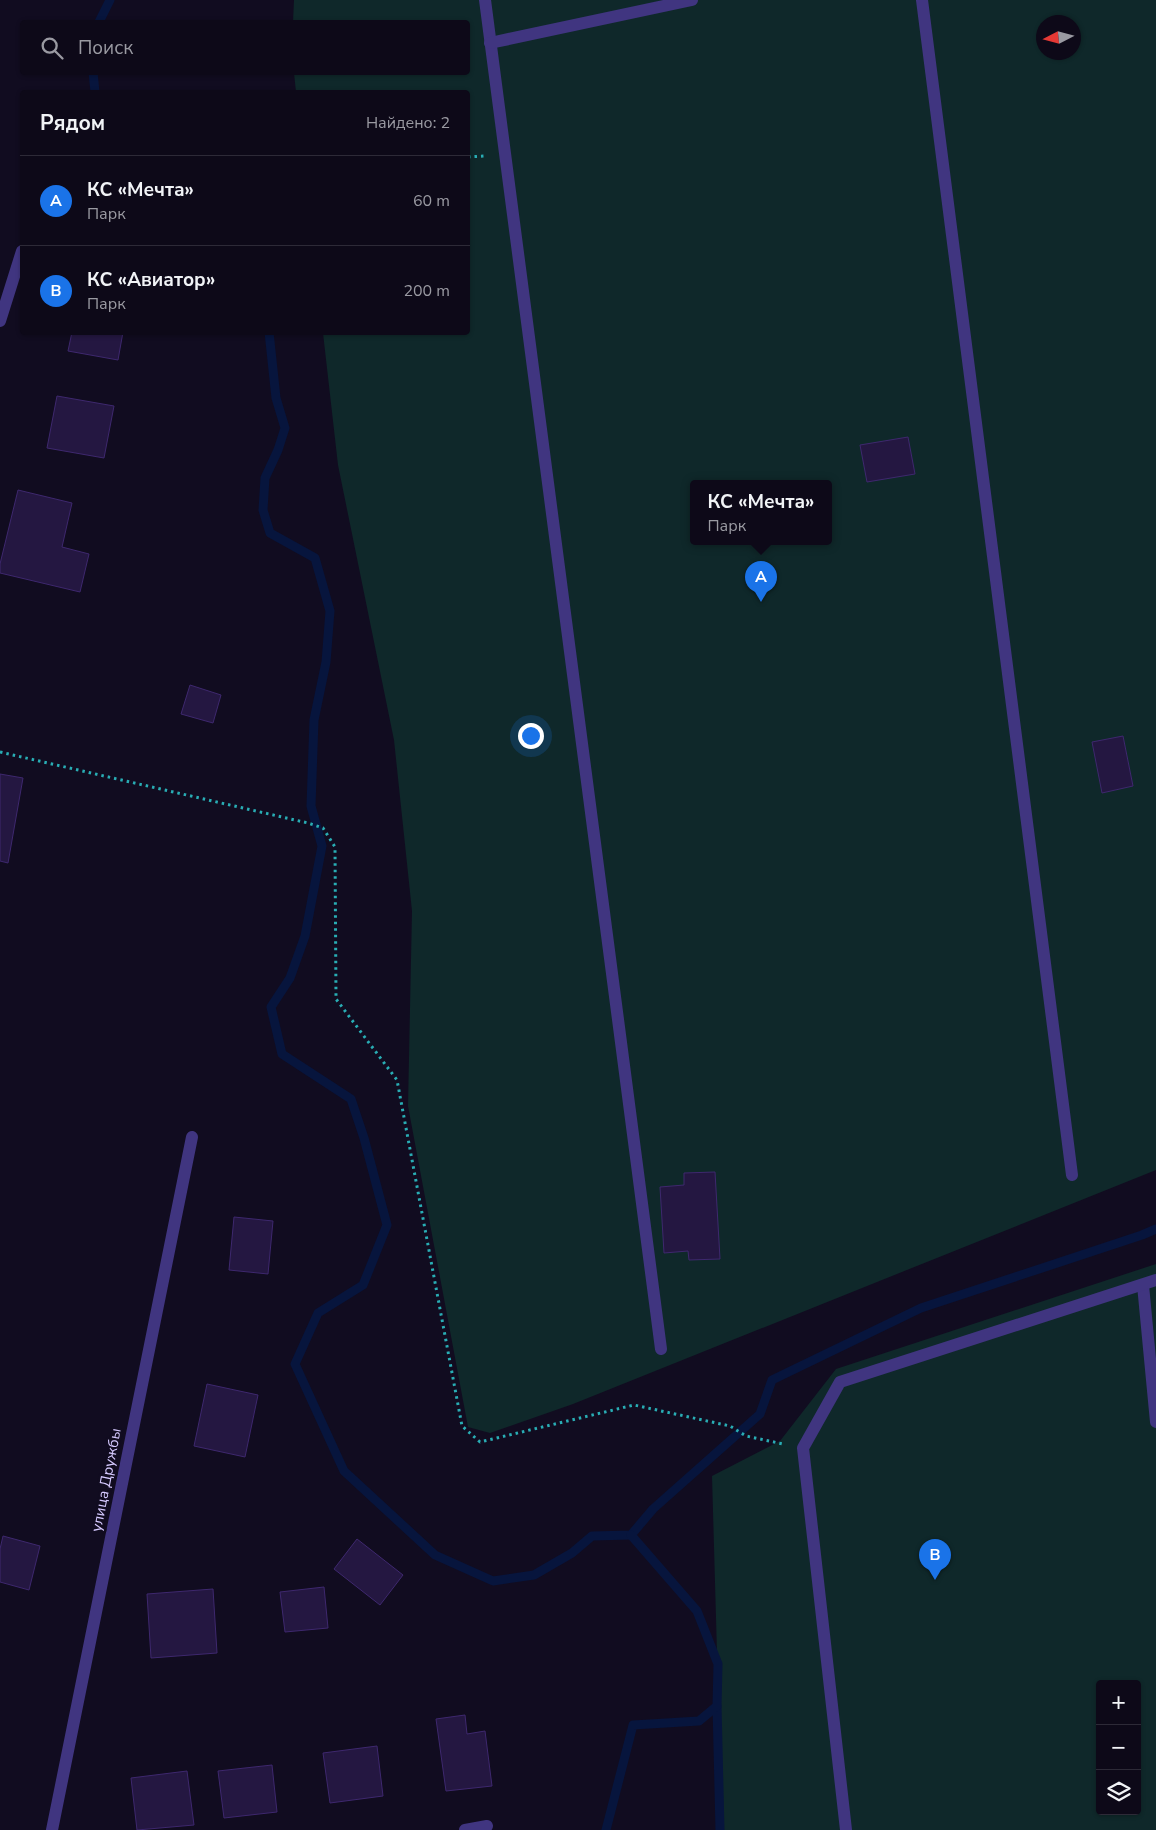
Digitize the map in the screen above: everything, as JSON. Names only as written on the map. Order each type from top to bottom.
[{"type":"street","points":[[485,0],[661,1349]]},
{"type":"street","points":[[490,43],[692,0]]},
{"type":"street","points":[[922,0],[1072,1175]]},
{"type":"street","points":[[0,321],[20,257]]},
{"type":"street","name":"улица Дружбы","points":[[52,1830],[192,1137]]},
{"type":"street","points":[[846,1830],[803,1448],[840,1382],[1156,1280]]},
{"type":"street","points":[[1142,1285],[1156,1422]]},
{"type":"street","points":[[465,1830],[487,1826]]},
{"type":"path","points":[[0,752],[323,828],[335,847],[336,999],[397,1080],[462,1426],[480,1442],[634,1405],[730,1426],[746,1436],[803,1448]]},
{"type":"green space","points":[[294,0],[1156,0],[1156,1170],[573,1404],[490,1433],[468,1427],[408,1106],[412,911],[394,740],[338,465],[323,335],[470,335],[470,90],[296,90],[294,75],[470,75],[470,20],[293,20]]},
{"type":"green space","points":[[1156,1264],[1156,1830],[722,1830],[712,1476],[780,1441],[836,1369]]},
{"type":"building","points":[[71,335],[122,335],[118,360],[68,351]]},
{"type":"building","points":[[57,396],[114,406],[104,458],[47,448]]},
{"type":"building","points":[[908,437],[915,474],[867,482],[860,445]]},
{"type":"building","points":[[18,490],[72,503],[62,547],[89,554],[80,592],[0,573],[0,564]]},
{"type":"building","points":[[190,685],[221,695],[213,723],[181,714]]},
{"type":"building","points":[[1123,736],[1133,786],[1102,793],[1092,742]]},
{"type":"building","points":[[0,774],[23,778],[8,863],[0,861]]},
{"type":"building","points":[[715,1172],[720,1259],[689,1260],[688,1251],[664,1253],[660,1187],[684,1185],[684,1173]]},
{"type":"building","points":[[234,1217],[273,1221],[268,1274],[229,1270]]},
{"type":"building","points":[[207,1384],[258,1395],[245,1457],[194,1446]]},
{"type":"building","points":[[3,1536],[40,1546],[29,1590],[0,1582],[0,1549]]},
{"type":"building","points":[[357,1539],[403,1575],[380,1605],[334,1569]]},
{"type":"building","points":[[324,1587],[328,1628],[285,1632],[280,1592]]},
{"type":"building","points":[[213,1589],[217,1653],[151,1658],[147,1594]]},
{"type":"building","points":[[465,1715],[467,1734],[485,1731],[492,1786],[446,1791],[436,1719]]},
{"type":"building","points":[[377,1746],[383,1796],[330,1803],[323,1753]]},
{"type":"building","points":[[272,1765],[277,1812],[224,1818],[218,1771]]},
{"type":"building","points":[[187,1771],[194,1825],[137,1830],[131,1778]]},
{"type":"waterway","points":[[100,20],[110,0]]},
{"type":"waterway","points":[[93,75],[95,90]]},
{"type":"waterway","points":[[269,335],[276,398],[285,428],[278,450],[265,478],[263,510],[270,533],[315,558],[330,611],[326,662],[314,720],[311,806],[322,846],[305,936],[290,978],[271,1007],[282,1054],[351,1099],[364,1138],[387,1225],[363,1285],[318,1313],[295,1364],[344,1471],[435,1555],[493,1581],[534,1575],[572,1553],[592,1536],[631,1535],[653,1509],[760,1414],[772,1380],[921,1308],[1156,1229]]},
{"type":"waterway","points":[[606,1830],[633,1725],[699,1721],[717,1706],[718,1664],[697,1611],[631,1535]]},
{"type":"waterway","points":[[717,1706],[720,1830]]},
{"type":"place","name":"КС «Мечта»","points":[[761,602]]},
{"type":"place","name":"КС «Авиатор»","points":[[935,1580]]}]
